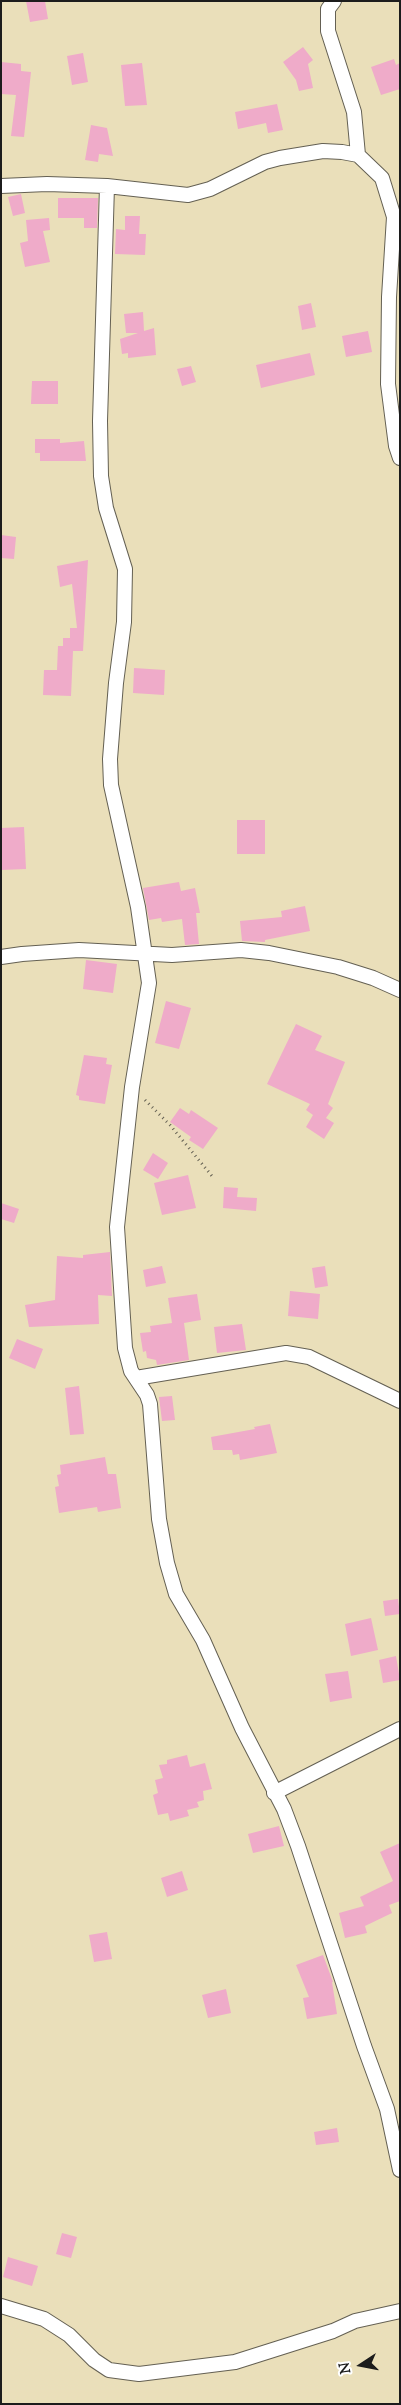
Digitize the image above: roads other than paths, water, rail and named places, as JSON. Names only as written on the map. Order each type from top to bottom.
[{"type":"street","points":[[334,1],[328,9],[328,31],[354,112],[358,155]]},
{"type":"street","points":[[1,186],[46,184],[107,186],[188,195],[210,189],[265,162],[280,158],[323,151],[358,155],[382,178],[397,221],[389,297],[388,384],[396,446],[400,458]]},
{"type":"street","points":[[107,186],[100,421],[101,476],[106,508],[125,569],[124,622],[116,683],[110,759],[112,785],[138,907],[149,983],[132,1087],[116,1235],[125,1348],[136,1378],[147,1395],[152,1415],[161,1528],[176,1594],[203,1640],[242,1728],[274,1793],[284,1809],[390,2118],[400,2170]]},
{"type":"street","points":[[1,957],[79,950],[172,955],[242,950],[269,953],[338,967],[374,978],[400,990]]},
{"type":"street","points":[[136,1378],[286,1353],[309,1357],[400,1401]]},
{"type":"street","points":[[274,1793],[400,1729]]},
{"type":"street","points":[[1,2306],[44,2319],[69,2335],[94,2360],[109,2370],[125,2374],[139,2374],[234,2362],[333,2331],[354,2321],[400,2311]]}]
